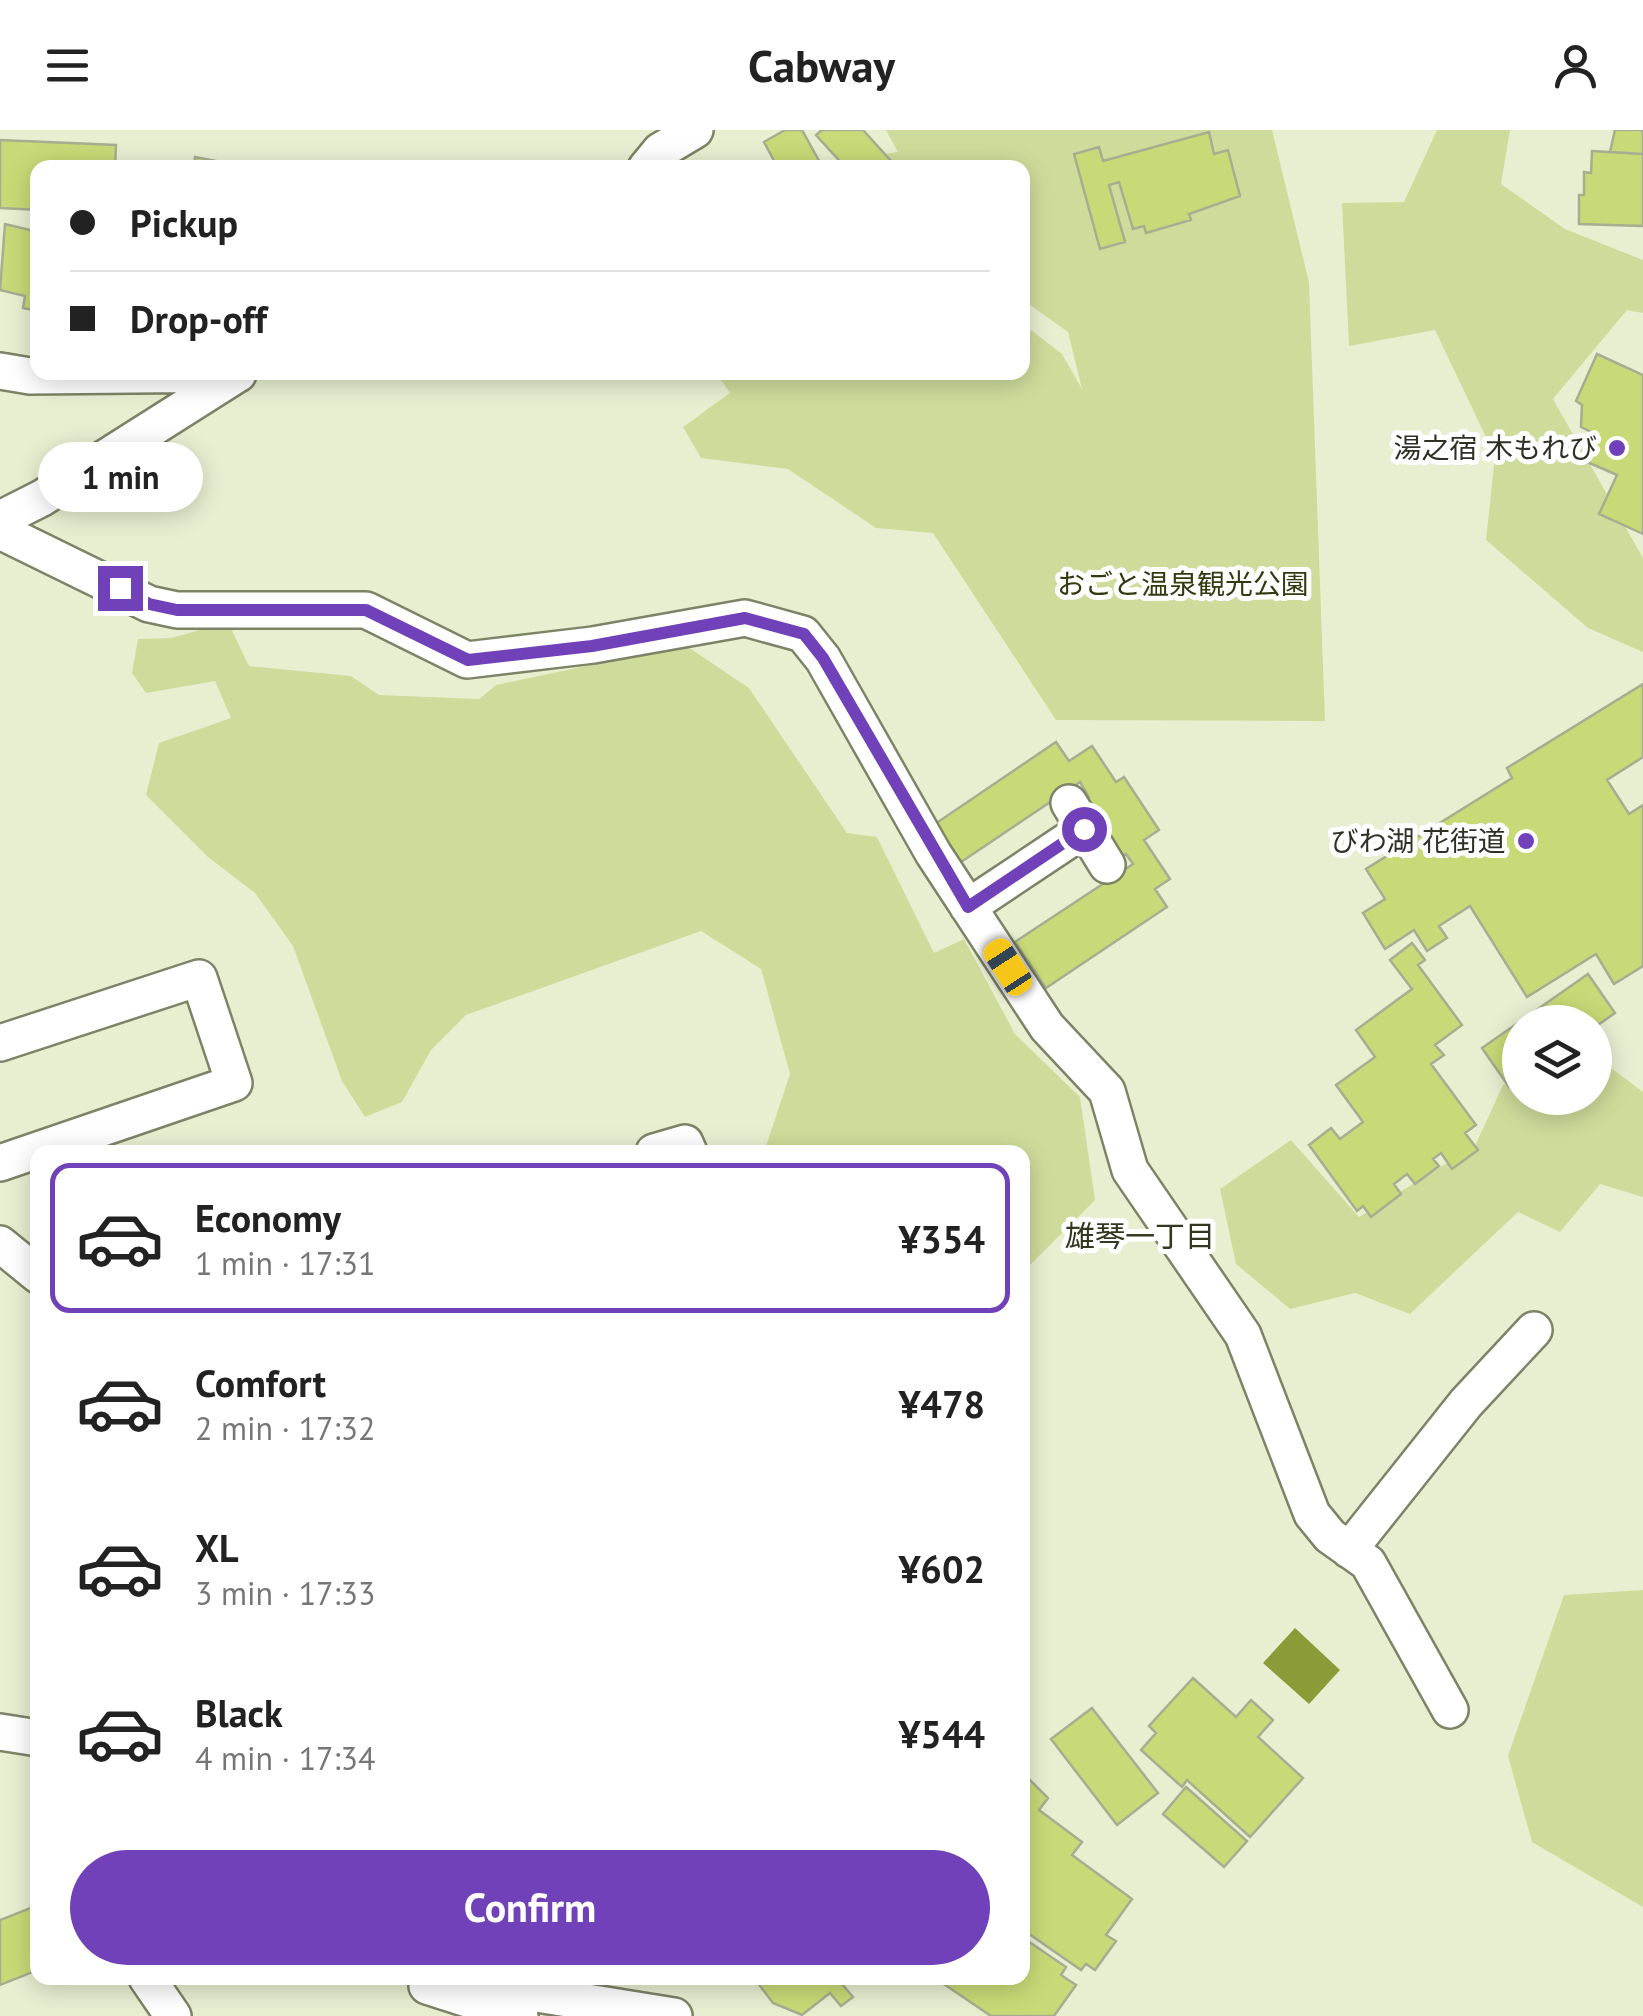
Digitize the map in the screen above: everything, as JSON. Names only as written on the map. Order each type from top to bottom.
[{"type":"street","points":[[653,160],[660,151],[695,130]]},
{"type":"street","points":[[0,371],[30,376]]},
{"type":"street","points":[[0,519],[42,498],[232,380]]},
{"type":"street","points":[[0,531],[149,604],[177,610],[366,610],[468,660],[592,646],[745,618],[804,634],[823,658],[968,907],[1047,1027],[1107,1090],[1130,1170],[1243,1335],[1312,1514],[1368,1564],[1450,1710]]},
{"type":"street","points":[[968,907],[1077,816],[1107,865]]},
{"type":"street","points":[[0,1042],[199,978],[234,1083],[53,1145]]},
{"type":"street","points":[[0,1163],[30,1153]]},
{"type":"street","points":[[0,1244],[30,1268]]},
{"type":"street","points":[[1349,1550],[1466,1403],[1534,1330]]},
{"type":"street","points":[[0,1732],[30,1737]]},
{"type":"street","points":[[152,1985],[173,2016]]},
{"type":"street","points":[[427,1986],[674,2016]]},
{"type":"green space","name":"おごと温泉観光公園","points":[[886,130],[1272,130],[1309,282],[1325,721],[1056,720],[933,533],[876,528],[788,469],[701,458],[683,427],[730,393],[721,380],[1030,380],[1030,329],[1062,354],[1082,389],[1068,332],[1030,305],[1030,160],[839,160],[898,152]]},
{"type":"green space","points":[[1437,130],[1510,130],[1501,184],[1565,229],[1643,260],[1643,313],[1627,310],[1553,399],[1643,558],[1643,652],[1588,628],[1486,540],[1495,456],[1435,330],[1349,346],[1342,203],[1404,202]]},
{"type":"green space","points":[[228,622],[249,666],[351,676],[379,695],[479,699],[496,685],[685,645],[749,688],[847,833],[877,837],[934,953],[964,939],[1015,1034],[1080,1097],[1095,1200],[1030,1265],[1030,1145],[766,1145],[790,1074],[761,969],[701,931],[466,1015],[431,1050],[402,1102],[365,1117],[342,1081],[293,946],[255,893],[208,857],[146,795],[159,743],[231,718],[215,681],[146,693],[132,673],[138,639],[171,638]]},
{"type":"green space","points":[[1612,1069],[1643,1092],[1643,1197],[1600,1184],[1560,1232],[1518,1212],[1410,1314],[1355,1293],[1290,1309],[1236,1264],[1220,1189],[1291,1140],[1359,1217],[1475,1146],[1502,1087],[1502,1115],[1612,1115]]},
{"type":"green space","points":[[1643,1590],[1643,1907],[1532,1842],[1508,1756],[1564,1595]]},
{"type":"shaded area","points":[[1295,1628],[1340,1670],[1309,1704],[1263,1663]]},
{"type":"building","points":[[785,130],[802,130],[819,160],[774,160],[764,142]]},
{"type":"building","points":[[822,130],[863,130],[890,160],[839,160],[816,135]]},
{"type":"building","points":[[1615,130],[1643,130],[1643,154],[1610,152]]},
{"type":"building","points":[[1209,132],[1214,154],[1228,150],[1240,196],[1189,214],[1191,220],[1146,233],[1144,226],[1133,229],[1119,182],[1109,185],[1125,242],[1100,249],[1074,154],[1099,147],[1103,161]]},
{"type":"building","points":[[0,140],[116,145],[115,160],[30,160],[30,210],[0,208]]},
{"type":"building","points":[[1592,151],[1643,154],[1643,226],[1579,224],[1579,195],[1584,195],[1584,172],[1591,173]]},
{"type":"building","points":[[5,224],[30,230],[30,309],[23,308],[25,296],[0,290]]},
{"type":"building","name":"湯之宿 木もれび","points":[[1597,354],[1643,375],[1643,534],[1599,514],[1617,475],[1585,461],[1597,435],[1581,427],[1582,405],[1576,401]]},
{"type":"building","name":"びわ湖 花街道","points":[[1643,684],[1643,757],[1607,780],[1629,814],[1643,805],[1643,966],[1614,984],[1596,954],[1527,997],[1470,906],[1439,926],[1447,938],[1427,951],[1414,930],[1385,949],[1363,913],[1385,899],[1366,869],[1512,778],[1507,768]]},
{"type":"building","points":[[1056,742],[1069,761],[1092,746],[1116,782],[1124,777],[1159,830],[1144,840],[1170,879],[1155,889],[1167,907],[1046,988],[1015,942],[1133,864],[1126,854],[1122,857],[1083,800],[1089,797],[1080,782],[961,862],[935,824]]},
{"type":"building","points":[[1412,943],[1425,960],[1418,965],[1462,1025],[1435,1045],[1444,1055],[1431,1064],[1476,1125],[1465,1133],[1478,1150],[1452,1169],[1441,1153],[1433,1159],[1439,1166],[1415,1184],[1407,1174],[1394,1184],[1401,1194],[1371,1217],[1363,1206],[1357,1211],[1309,1145],[1331,1128],[1340,1139],[1363,1122],[1336,1085],[1375,1057],[1356,1030],[1412,989],[1390,960]]},
{"type":"building","points":[[1588,974],[1609,1005],[1544,1005]]},
{"type":"building","points":[[1502,1034],[1502,1077],[1482,1048]]},
{"type":"building","points":[[1193,1678],[1236,1717],[1251,1700],[1273,1720],[1258,1737],[1303,1778],[1250,1837],[1187,1780],[1182,1787],[1141,1750],[1156,1733],[1149,1726]]},
{"type":"building","points":[[1092,1708],[1158,1793],[1117,1825],[1051,1739]]},
{"type":"building","points":[[1030,1780],[1048,1798],[1039,1810],[1082,1842],[1072,1855],[1132,1899],[1106,1935],[1116,1941],[1095,1970],[1086,1964],[1081,1970],[1030,1935]]},
{"type":"building","points":[[1186,1787],[1247,1841],[1224,1867],[1163,1814]]},
{"type":"building","points":[[30,1908],[30,1973],[0,1985],[0,1920]]},
{"type":"building","points":[[1030,1942],[1066,1967],[1061,1975],[1076,1985],[1054,2016],[991,2016],[945,1985],[1030,1985]]},
{"type":"building","points":[[759,1985],[843,1985],[853,1997],[841,2006],[830,1993],[802,2015],[773,2003]]},
{"type":"place","name":"湯之宿 木もれび","points":[[1617,448]]},
{"type":"place","name":"びわ湖 花街道","points":[[1526,841]]},
{"type":"district","name":"雄琴一丁目","points":[[1140,1237]]},
{"type":"route","points":[[120,588],[149,604],[177,610],[366,610],[468,660],[592,646],[745,618],[773,623],[804,634],[823,658],[933,853],[968,907],[1084,829]]}]
